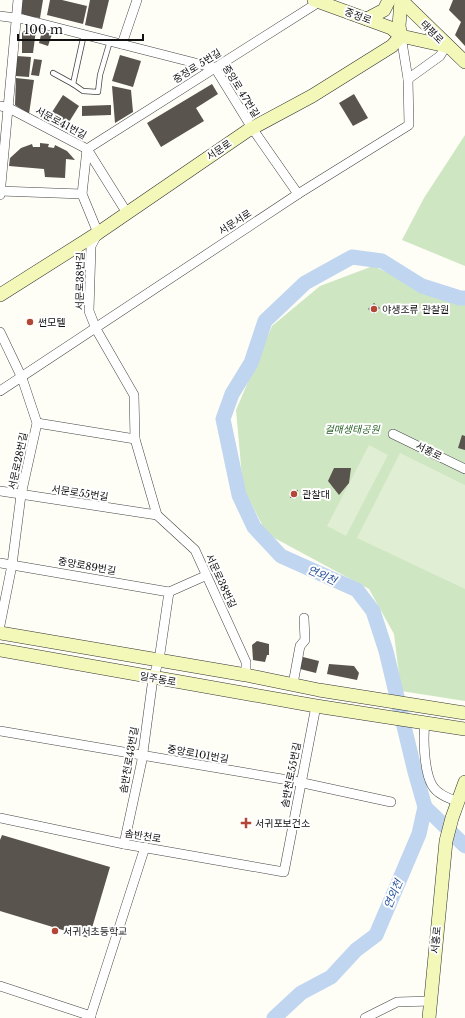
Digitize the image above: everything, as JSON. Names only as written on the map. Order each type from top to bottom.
[{"type":"street","points":[[0,194],[4,107],[17,18],[18,0]]},
{"type":"street","points":[[122,44],[137,0]]},
{"type":"street","points":[[367,19],[384,10],[389,0]]},
{"type":"street","points":[[401,0],[399,26],[401,36],[446,46],[440,56],[408,79]]},
{"type":"street","name":"태평로","points":[[401,0],[446,46],[465,62]]},
{"type":"street","name":"중정로","points":[[316,1],[391,28],[401,36]]},
{"type":"street","name":"중정로 5번길","points":[[87,149],[215,68],[316,1]]},
{"type":"street","name":"중앙로 47번길","points":[[0,16],[17,18],[84,34],[215,68],[252,128],[298,194]]},
{"type":"street","name":"서문서로","points":[[0,391],[22,378],[298,194],[409,125],[408,79],[401,36]]},
{"type":"street","name":"서문로","points":[[0,295],[98,233],[252,128],[312,96],[392,46],[401,36]]},
{"type":"street","name":"서문로41번길","points":[[4,107],[87,149],[127,213]]},
{"type":"street","points":[[87,149],[82,194],[98,233]]},
{"type":"street","points":[[0,191],[82,194]]},
{"type":"street","name":"서문로38번길","points":[[98,233],[91,246],[89,311],[96,329],[134,395],[136,439],[157,515],[195,550],[205,576],[246,662],[246,675]]},
{"type":"street","name":"서문로28번길","points":[[0,332],[22,378],[37,423],[21,495],[12,565],[0,624]]},
{"type":"street","points":[[37,423],[136,439]]},
{"type":"street","name":"서홍로","points":[[393,434],[465,469]]},
{"type":"street","name":"서문로55번길","points":[[0,491],[157,515]]},
{"type":"street","name":"중앙로89번길","points":[[0,562],[169,592]]},
{"type":"street","points":[[159,660],[169,592],[205,576]]},
{"type":"street","points":[[293,684],[300,646],[305,640],[304,618]]},
{"type":"street","name":"일주동로","points":[[0,633],[246,675],[319,690],[464,713]]},
{"type":"street","name":"일주동로","points":[[0,650],[316,706],[463,729]]},
{"type":"street","name":"솜반천로43번길","points":[[124,844],[142,755],[153,678],[159,660]]},
{"type":"street","name":"솜반천로55번길","points":[[284,872],[316,706]]},
{"type":"street","points":[[425,723],[424,732],[427,767],[432,785],[441,794],[458,802],[465,782]]},
{"type":"street","name":"중앙로101번길","points":[[0,731],[301,783],[391,802]]},
{"type":"street","name":"서홍로","points":[[429,1018],[443,861],[446,841],[458,802]]},
{"type":"street","name":"솜반천로","points":[[0,818],[124,844],[284,872]]},
{"type":"street","points":[[0,986],[90,1017],[145,847]]},
{"type":"street","points":[[365,1018],[397,1002],[431,1002]]},
{"type":"lane","points":[[73,84],[84,34]]},
{"type":"lane","points":[[53,73],[83,91],[98,92],[100,75],[110,41]]},
{"type":"green space","points":[[465,135],[465,266],[402,240],[424,198]]},
{"type":"green space","name":"걸매생태공원","points":[[373,266],[440,296],[465,298],[465,701],[401,691],[394,634],[369,589],[267,534],[243,488],[236,410],[272,326],[320,286]]},
{"type":"green space","points":[[369,445],[388,455],[346,536],[327,526]]},
{"type":"green space","points":[[400,453],[465,485],[465,589],[357,538]]},
{"type":"building","points":[[22,0],[43,0],[40,18],[24,16],[20,11]]},
{"type":"building","points":[[50,0],[62,0],[87,6],[83,24],[47,15]]},
{"type":"building","points":[[90,0],[109,0],[102,29],[85,25]]},
{"type":"building","points":[[453,0],[465,0],[465,46],[455,35],[461,22],[449,10]]},
{"type":"building","points":[[27,28],[36,30],[33,53],[22,53],[22,33]]},
{"type":"building","points":[[42,31],[52,34],[48,46],[39,43]]},
{"type":"building","points":[[120,55],[141,61],[133,87],[112,81]]},
{"type":"building","points":[[17,56],[31,57],[29,77],[15,76]]},
{"type":"building","points":[[34,59],[42,60],[39,76],[31,75]]},
{"type":"building","points":[[16,78],[34,80],[29,114],[15,105]]},
{"type":"building","points":[[212,84],[218,94],[196,108],[204,121],[161,147],[147,123]]},
{"type":"building","points":[[112,86],[131,90],[133,112],[115,123]]},
{"type":"building","points":[[354,94],[368,118],[353,126],[339,103]]},
{"type":"building","points":[[63,95],[79,106],[64,130],[47,120]]},
{"type":"building","points":[[111,105],[111,115],[82,116],[82,106]]},
{"type":"building","points":[[40,143],[49,144],[48,147],[54,148],[55,145],[67,151],[75,160],[66,159],[65,178],[45,177],[44,169],[9,166],[10,158],[21,148],[32,144],[33,147],[40,147]]},
{"type":"building","name":"야생조류 관찰원","points":[[374,303],[380,308],[374,314],[368,309]]},
{"type":"building","points":[[462,435],[465,436],[465,450],[458,448]]},
{"type":"building","points":[[334,468],[351,468],[349,483],[339,495],[328,481]]},
{"type":"building","name":"관찰대","points":[[291,490],[298,490],[297,498],[290,498]]},
{"type":"building","points":[[257,641],[269,644],[269,655],[267,655],[265,662],[253,660],[252,645]]},
{"type":"building","points":[[303,657],[319,661],[316,673],[300,669]]},
{"type":"building","points":[[329,664],[354,666],[359,673],[357,680],[327,674]]},
{"type":"building","points":[[2,835],[110,867],[89,938],[0,911],[0,840]]},
{"type":"waterway","name":"연외천","points":[[274,1018],[301,993],[331,977],[356,950],[376,935],[419,834],[425,807],[415,772],[386,651],[373,611],[357,590],[281,556],[254,527],[239,495],[223,419],[232,394],[251,363],[265,321],[305,283],[352,257],[382,261],[422,286],[460,298],[465,298]]},
{"type":"waterway","points":[[425,807],[465,846]]},
{"type":"place","name":"야생조류 관찰원","points":[[374,309]]},
{"type":"place","name":"썬모텔","points":[[30,322]]},
{"type":"place","name":"관찰대","points":[[294,494]]},
{"type":"place","name":"서귀포보건소","points":[[246,823]]},
{"type":"place","name":"서귀서초등학교","points":[[55,931]]}]
